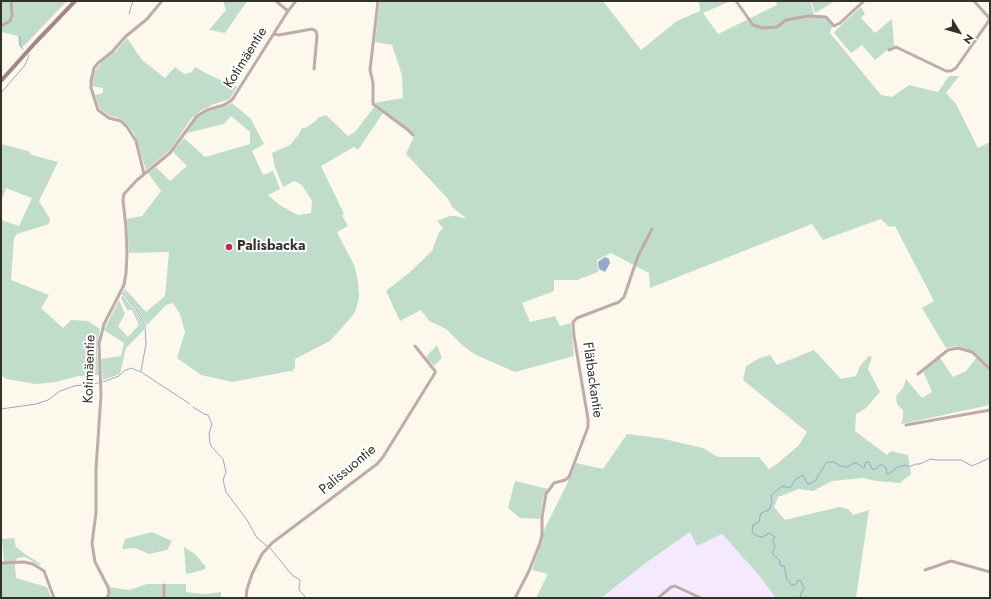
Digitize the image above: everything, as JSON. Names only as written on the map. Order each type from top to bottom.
[{"type":"main road","points":[[1,81],[34,43],[75,1]]},
{"type":"street","points":[[1,26],[10,21],[12,15],[11,1]]},
{"type":"street","points":[[144,174],[136,141],[121,121],[109,118],[98,110],[91,88],[91,81],[94,68],[98,63],[112,52],[125,37],[147,19],[162,1]]},
{"type":"street","points":[[276,1],[288,11]]},
{"type":"street","name":"Kotimäentie","points":[[107,598],[109,593],[108,587],[95,562],[92,543],[96,513],[96,469],[101,395],[99,344],[104,324],[124,285],[127,253],[123,200],[124,194],[144,174],[175,148],[197,116],[207,110],[224,105],[232,100],[288,11],[296,1]]},
{"type":"street","points":[[378,1],[370,70],[373,88],[373,104],[413,135]]},
{"type":"street","points":[[736,1],[753,25],[762,28],[777,27],[786,20],[809,16],[826,17],[834,26],[840,23],[864,1]]},
{"type":"street","points":[[889,50],[896,47],[946,71],[951,71],[956,68],[990,19],[974,1]]},
{"type":"street","points":[[274,34],[278,35],[312,29],[316,31],[318,36],[314,69]]},
{"type":"street","name":"Flätbackantie","points":[[515,598],[529,571],[540,543],[546,494],[554,483],[565,480],[569,477],[588,427],[573,322],[577,318],[619,302],[624,297],[638,256],[652,229]]},
{"type":"street","name":"Palissuontie","points":[[246,598],[247,589],[252,574],[262,554],[272,543],[328,502],[377,464],[383,457],[435,373],[415,346]]},
{"type":"street","points":[[918,374],[948,350],[958,348],[972,352],[990,370]]},
{"type":"street","points":[[906,425],[990,410]]},
{"type":"street","points":[[925,570],[951,561],[990,572]]},
{"type":"street","points":[[1,563],[24,562],[33,564],[44,571],[54,598]]},
{"type":"street","points":[[164,585],[164,598]]},
{"type":"street","points":[[658,598],[675,586],[701,598]]},
{"type":"shaded area","points":[[690,532],[697,546],[722,534],[758,574],[776,598],[601,598],[647,562]]},
{"type":"green space","points":[[1,1],[67,1],[22,48],[19,45],[18,36],[1,32]]},
{"type":"green space","points":[[223,1],[247,1],[225,33],[209,30],[226,10]]},
{"type":"green space","points":[[380,1],[603,1],[641,50],[677,21],[700,11],[699,1],[731,1],[703,13],[718,34],[777,5],[776,1],[810,1],[815,17],[826,18],[832,26],[830,33],[881,95],[892,97],[909,85],[938,92],[949,76],[959,76],[946,93],[956,104],[978,148],[990,142],[990,368],[972,351],[958,346],[946,348],[922,308],[934,301],[895,226],[889,227],[881,219],[823,240],[812,224],[650,288],[649,273],[611,253],[597,260],[598,272],[577,280],[554,280],[554,291],[522,303],[530,322],[555,316],[560,326],[571,323],[574,356],[515,372],[476,355],[463,346],[446,329],[429,321],[421,310],[400,321],[386,291],[410,272],[432,251],[439,232],[443,228],[437,221],[450,216],[466,218],[452,207],[449,200],[406,154],[414,136],[374,103],[403,98],[402,75],[392,45],[375,42]]},
{"type":"green space","points":[[811,1],[835,1],[815,13]]},
{"type":"green space","points":[[861,7],[865,14],[861,18],[875,33],[892,19],[894,45],[875,60],[862,45],[851,53],[834,33]]},
{"type":"green space","points":[[127,38],[142,60],[165,78],[175,67],[184,74],[192,72],[195,67],[237,87],[230,99],[214,104],[200,111],[191,119],[170,150],[146,170],[134,133],[124,121],[110,116],[100,109],[95,95],[103,93],[103,88],[92,86],[93,76],[96,69],[116,51]]},
{"type":"green space","points":[[232,103],[251,119],[264,144],[252,151],[263,175],[273,171],[280,189],[268,195],[281,206],[298,215],[311,213],[312,201],[302,185],[294,181],[283,187],[275,167],[272,153],[290,145],[302,128],[305,128],[316,121],[317,118],[326,115],[348,136],[355,132],[374,107],[383,113],[358,150],[354,147],[321,166],[344,214],[342,215],[348,226],[337,232],[355,267],[359,297],[353,315],[330,341],[295,359],[295,367],[292,372],[290,371],[232,382],[201,375],[177,358],[185,332],[180,314],[172,303],[166,305],[148,324],[146,324],[136,308],[123,293],[125,289],[146,312],[165,296],[169,252],[129,253],[127,219],[142,216],[161,191],[148,173],[156,167],[170,181],[187,166],[173,152],[184,138],[205,157],[250,144],[250,132],[231,116],[224,124],[187,133],[199,116],[208,111]]},
{"type":"green space","points":[[1,144],[28,151],[32,155],[58,162],[39,201],[50,219],[49,224],[17,234],[14,238],[11,280],[49,295],[41,308],[63,328],[71,320],[88,321],[100,329],[97,350],[99,375],[78,376],[56,382],[36,384],[6,379],[1,375],[1,220],[19,226],[32,198],[6,188],[1,202]]},
{"type":"green space","points":[[122,295],[135,310],[144,325],[144,330],[126,348],[120,374],[103,380],[101,359],[121,356],[124,343],[104,330],[119,300],[125,314],[118,326],[128,337],[139,325],[132,310],[127,310],[121,298]]},
{"type":"green space","points":[[437,345],[442,358],[434,366],[426,357]]},
{"type":"green space","points":[[814,350],[841,379],[856,376],[860,366],[869,356],[872,357],[868,369],[880,392],[866,408],[856,414],[855,431],[887,455],[891,451],[908,455],[911,474],[900,483],[876,481],[863,478],[832,481],[813,491],[799,489],[778,497],[774,507],[785,520],[839,507],[848,509],[853,515],[869,510],[856,598],[776,598],[758,574],[722,534],[697,546],[690,532],[647,562],[601,598],[536,598],[548,574],[532,570],[543,538],[543,532],[576,463],[603,469],[627,434],[659,438],[703,448],[718,457],[759,457],[769,469],[799,445],[807,432],[743,380],[746,366],[760,358],[770,355],[777,365]]},
{"type":"green space","points":[[977,357],[990,371],[990,405],[901,424],[903,410],[897,404],[896,396],[903,388],[906,379],[922,398],[932,392],[923,371],[940,358],[953,377],[966,371]]},
{"type":"green space","points":[[515,481],[548,489],[543,498],[540,519],[520,518],[508,508]]},
{"type":"green space","points":[[152,532],[172,541],[167,550],[149,554],[135,548],[122,549],[125,539]]},
{"type":"green space","points":[[14,538],[16,547],[41,564],[39,565],[25,557],[17,558],[15,564],[16,578],[47,587],[51,598],[1,598],[1,564],[4,563],[2,539]]},
{"type":"green space","points":[[184,547],[195,554],[206,567],[204,570],[186,574]]},
{"type":"green space","points":[[147,584],[186,584],[186,592],[204,594],[221,592],[221,598],[109,598],[109,587],[129,590]]},
{"type":"water","points":[[605,257],[609,259],[610,263],[605,272],[599,269],[598,263]]},
{"type":"waterway","points":[[129,14],[133,1]]},
{"type":"waterway","points":[[20,37],[20,46],[23,49]]},
{"type":"waterway","points":[[1,93],[25,65],[29,55]]},
{"type":"waterway","points":[[122,293],[136,309],[145,325],[146,344],[141,371]]},
{"type":"waterway","points":[[103,382],[119,376],[124,371],[131,368],[141,372],[190,404]]},
{"type":"waterway","points":[[1,409],[36,404],[48,400],[60,391],[74,386],[98,383]]},
{"type":"waterway","points":[[193,407],[208,415],[212,424],[209,434],[210,443],[223,459],[226,472],[223,480],[226,492],[247,520],[257,538],[267,546]]},
{"type":"waterway","points":[[801,598],[800,596],[804,588],[801,581],[798,580],[796,584],[792,585],[787,580],[784,566],[781,566],[779,560],[772,553],[775,547],[773,540],[775,537],[769,533],[763,537],[757,536],[752,532],[753,525],[759,522],[761,513],[769,510],[772,503],[771,495],[782,486],[790,488],[796,479],[803,475],[807,483],[809,484],[815,481],[828,462],[834,462],[840,466],[847,467],[854,463],[864,468],[866,462],[869,462],[872,469],[876,469],[880,465],[883,465],[886,468],[887,474],[889,474],[897,467],[906,465],[909,467],[930,459],[961,460],[972,466],[990,458]]},
{"type":"waterway","points":[[270,548],[292,575],[300,580],[299,590],[306,598]]},
{"type":"waterway","points":[[806,598],[811,598]]},
{"type":"place","name":"Palisbacka","points":[[229,247]]}]
